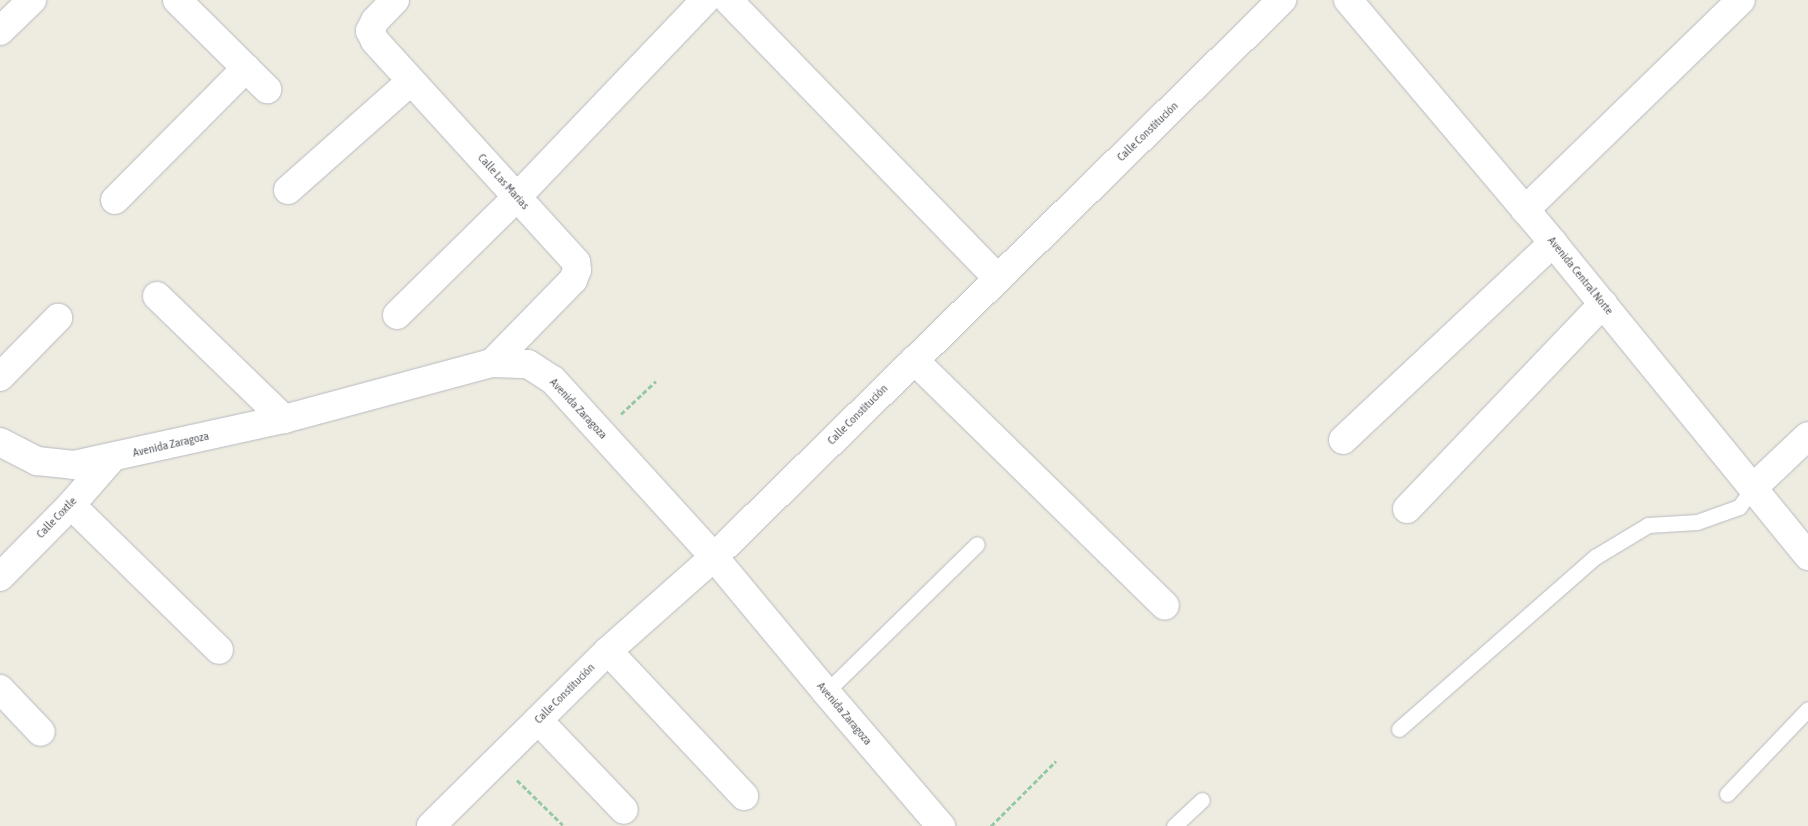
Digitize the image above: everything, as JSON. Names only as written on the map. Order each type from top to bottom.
[{"type":"street","points":[[0,31],[32,0]]},
{"type":"street","points":[[177,0],[267,89]]},
{"type":"street","name":"Calle Las Marías","points":[[395,0],[375,22],[370,31],[375,41],[576,262],[577,270],[573,280],[492,363]]},
{"type":"street","points":[[396,315],[517,197],[705,0]]},
{"type":"street","points":[[728,0],[998,279]]},
{"type":"street","name":"Calle Constitución","points":[[432,826],[608,651],[714,557],[1282,0]]},
{"type":"street","name":"Avenida Central Norte","points":[[1348,0],[1553,243],[1754,487],[1808,556]]},
{"type":"street","points":[[1525,210],[1741,0]]},
{"type":"street","points":[[115,200],[246,68]]},
{"type":"street","points":[[288,190],[412,81]]},
{"type":"street","points":[[1343,440],[1553,243]]},
{"type":"street","points":[[157,296],[284,419]]},
{"type":"street","points":[[1407,509],[1603,304]]},
{"type":"street","points":[[0,377],[58,318]]},
{"type":"street","points":[[914,360],[1165,606]]},
{"type":"street","name":"Avenida Zaragoza","points":[[0,442],[37,461],[74,465],[284,419],[492,363],[528,364],[553,380],[714,557],[941,826]]},
{"type":"street","points":[[1754,487],[1808,436]]},
{"type":"street","name":"Calle Coxtle","points":[[0,577],[71,505],[112,458]]},
{"type":"street","points":[[71,505],[219,650]]},
{"type":"street","points":[[608,651],[744,796]]},
{"type":"street","points":[[0,689],[41,732]]},
{"type":"street","points":[[538,720],[624,810]]},
{"type":"lane","points":[[1399,729],[1595,557],[1648,525],[1697,522],[1740,507],[1754,487]]},
{"type":"lane","points":[[826,692],[977,544]]},
{"type":"lane","points":[[1727,794],[1808,709]]},
{"type":"lane","points":[[1174,826],[1202,800]]},
{"type":"path","points":[[601,434],[656,381]]},
{"type":"path","points":[[497,760],[563,825]]},
{"type":"path","points":[[991,826],[1056,761]]}]
